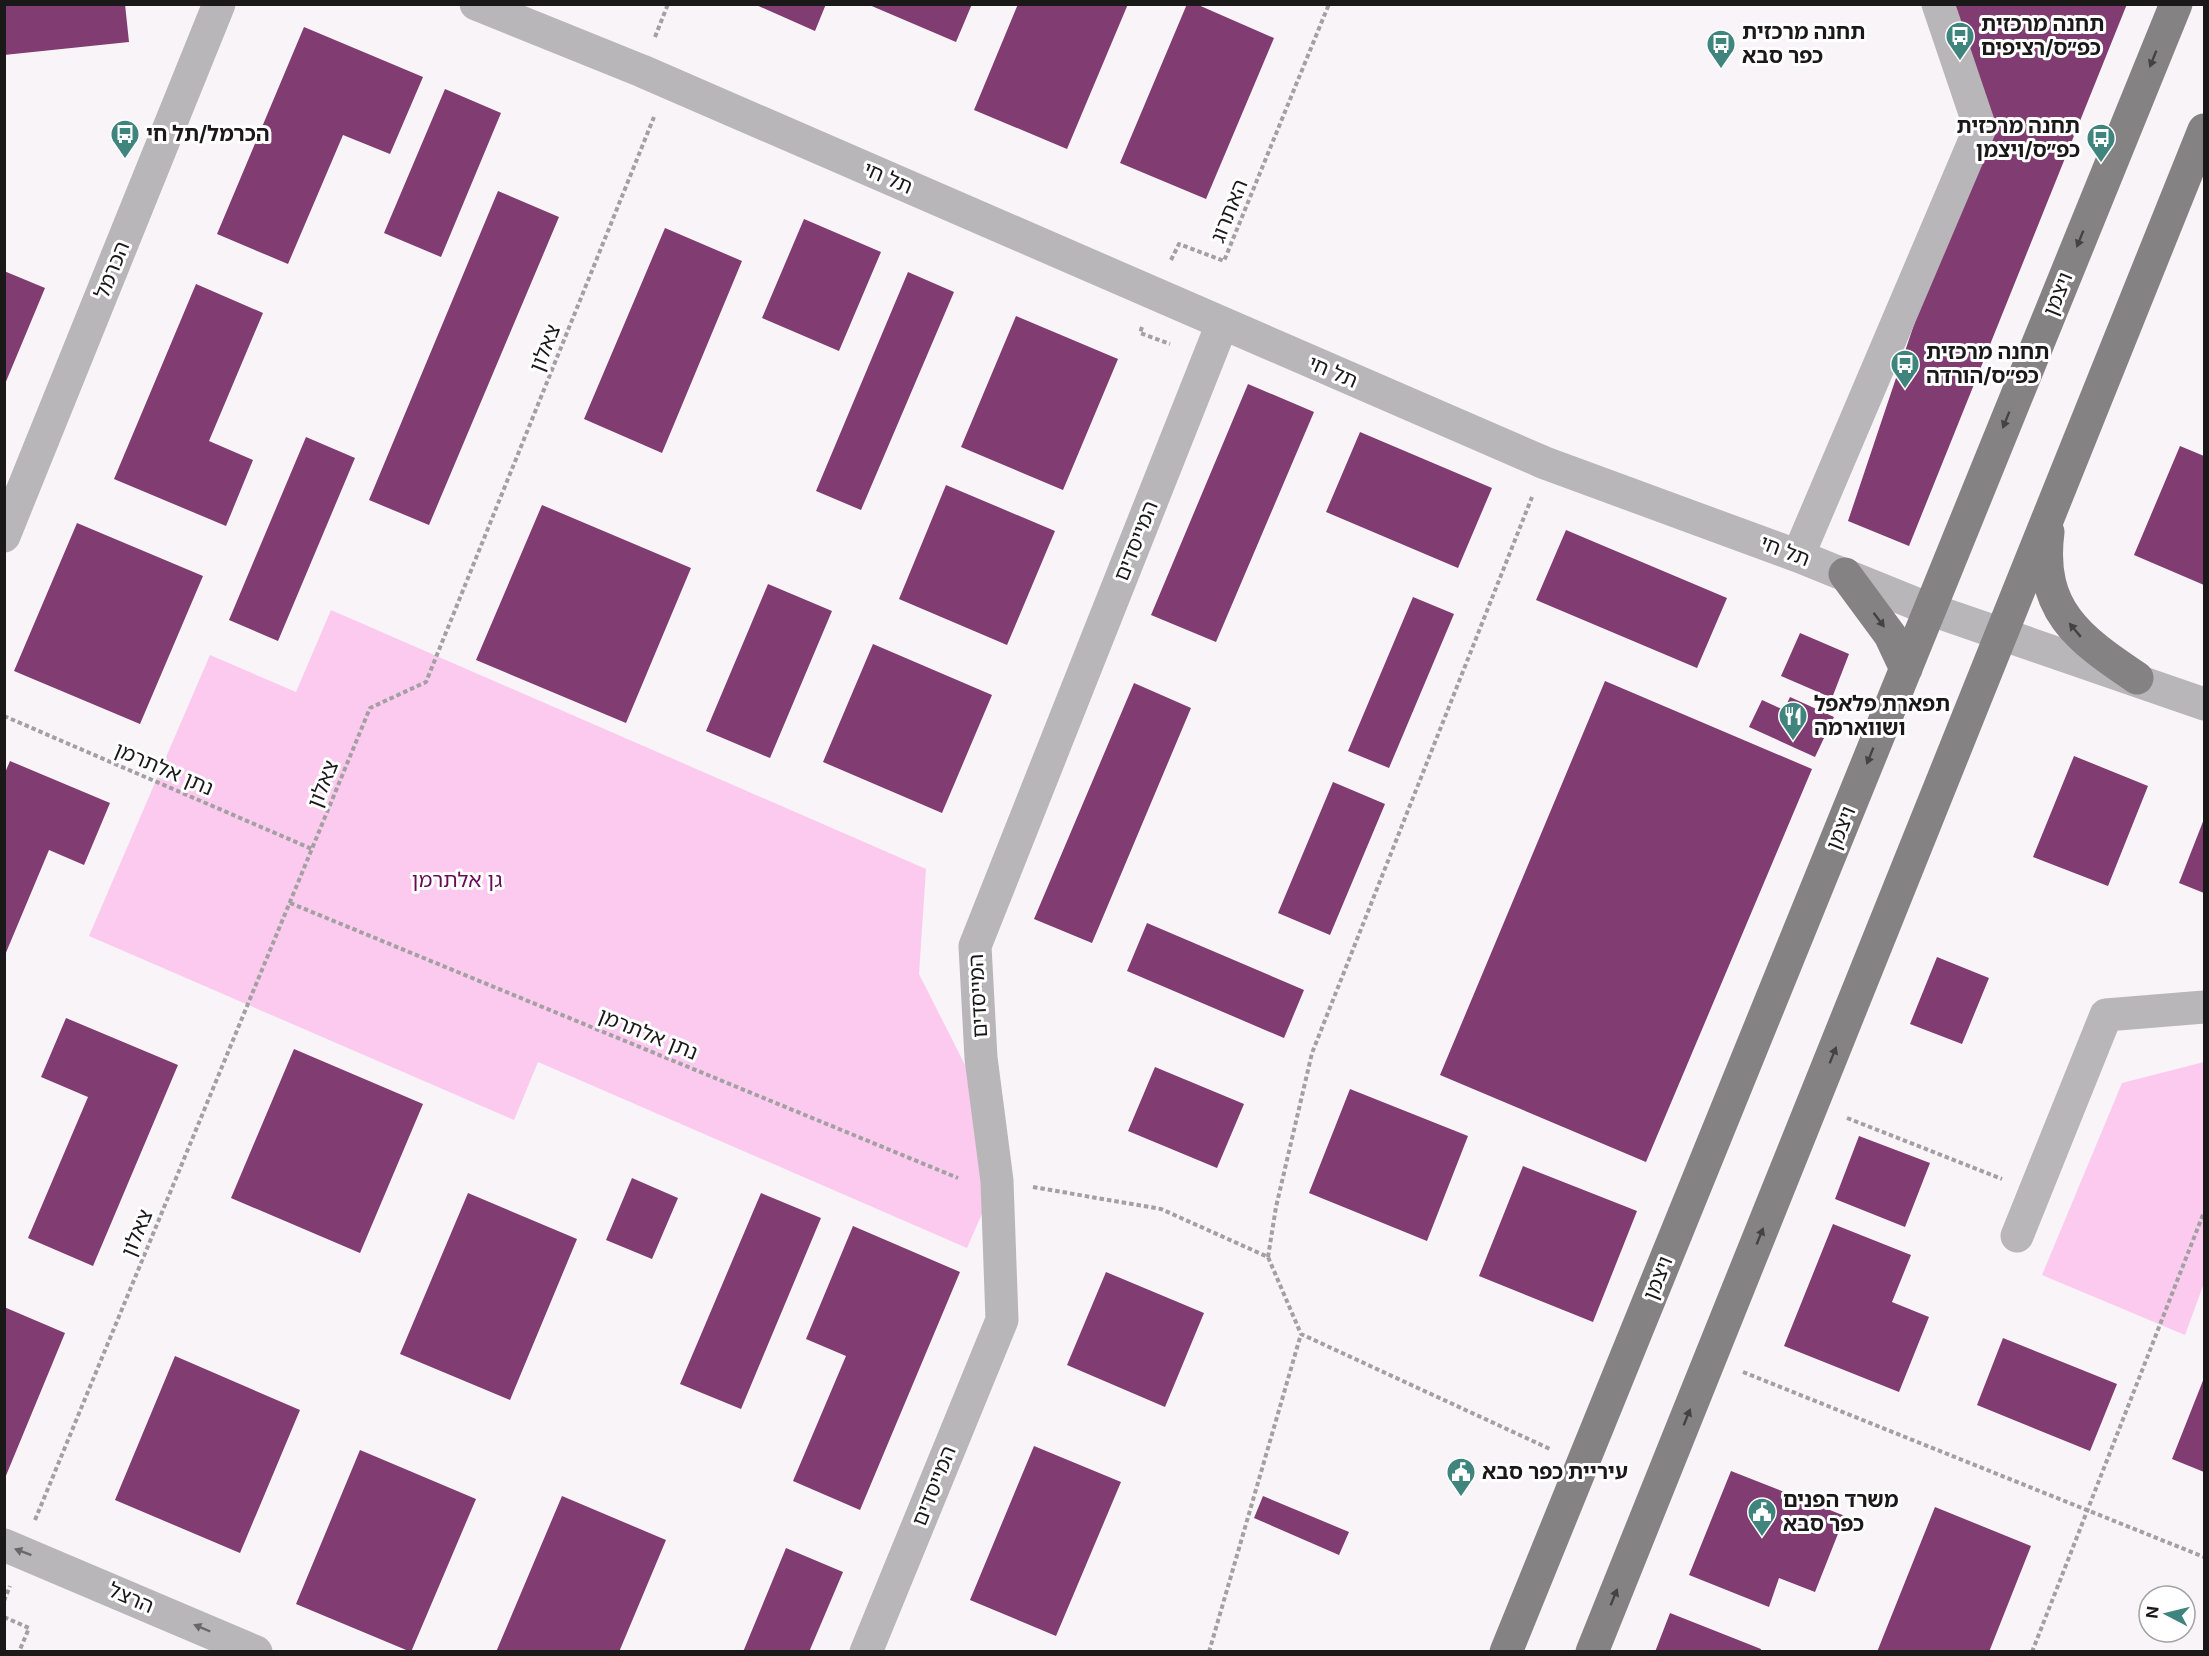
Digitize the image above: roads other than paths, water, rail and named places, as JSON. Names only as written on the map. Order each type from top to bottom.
[{"type":"main road","name":"ויצמן","points":[[1506,1652],[2176,4]]},
{"type":"main road","points":[[1592,1652],[2050,510],[2205,130]]},
{"type":"main road","points":[[2050,510],[2046,542],[2047,570],[2055,598],[2070,626],[2090,647],[2137,678]]},
{"type":"main road","points":[[1845,574],[1890,635],[1906,669]]},
{"type":"street","name":"הכרמל","points":[[4,536],[219,4]]},
{"type":"street","name":"תל חי","points":[[476,4],[642,71],[1545,463],[1798,556],[1929,609],[2137,678],[2205,704]]},
{"type":"street","points":[[1798,556],[1980,128],[1938,4]]},
{"type":"street","name":"המייסדים","points":[[866,1652],[1002,1320],[997,1181],[981,1058],[975,946],[1222,324]]},
{"type":"street","points":[[2017,1236],[2106,1015],[2205,1007]]},
{"type":"street","name":"הרצל","points":[[13,1548],[256,1652]]},
{"type":"place","name":"תחנה מרכזית כפ״ס/רציפים","points":[[1960,62]]},
{"type":"place","name":"תחנה מרכזית כפר סבא","points":[[1721,70]]},
{"type":"place","name":"הכרמל/תל חי","points":[[125,160]]},
{"type":"place","name":"תחנה מרכזית כפ״ס/ויצמן","points":[[2101,164]]},
{"type":"place","name":"תחנה מרכזית כפ״ס/הורדה","points":[[1905,390]]},
{"type":"place","name":"תפארת פלאפל ושווארמה","points":[[1793,742]]},
{"type":"place","name":"עיריית כפר סבא","points":[[1461,1498]]},
{"type":"place","name":"משרד הפנים כפר סבא","points":[[1762,1538]]},
{"type":"park label","name":"גן אלתרמן","points":[[457,880]]}]
